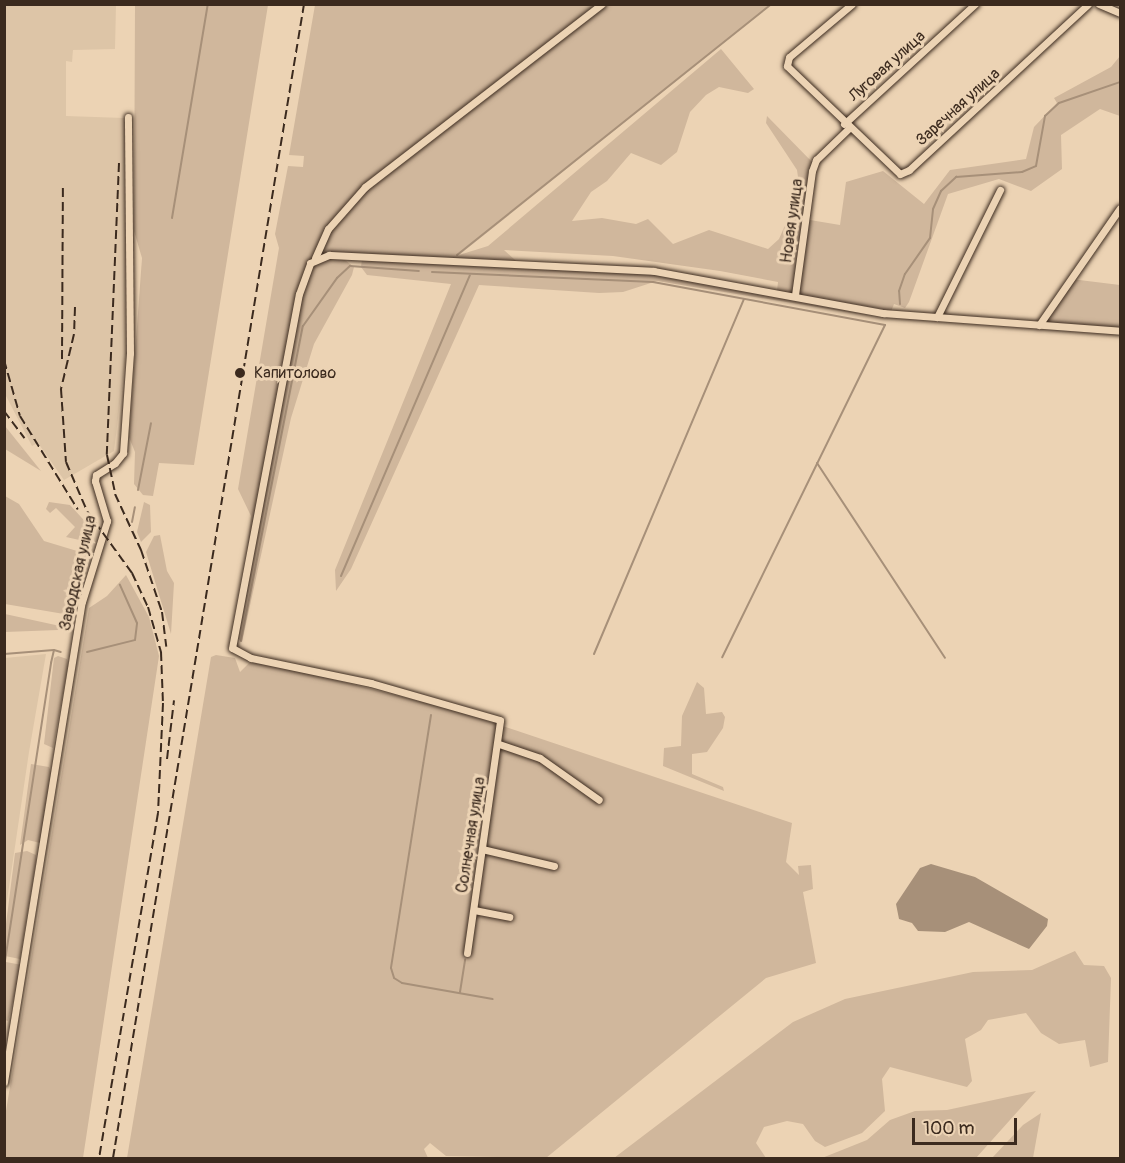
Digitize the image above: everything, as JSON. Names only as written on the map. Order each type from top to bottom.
[{"type":"street","points":[[315,258],[328,229],[364,187],[602,4]]},
{"type":"street","points":[[846,126],[786,62],[852,4]]},
{"type":"street","name":"Луговая улица","points":[[846,126],[975,4]]},
{"type":"street","name":"Заречная улица","points":[[846,126],[892,170],[904,173],[1088,4]]},
{"type":"street","points":[[1099,4],[1120,13]]},
{"type":"street","name":"Заводская улица","points":[[4,1082],[82,602],[107,521],[95,481],[96,475],[115,464],[123,453],[130,353],[128,117]]},
{"type":"street","name":"Новая улица","points":[[795,295],[812,171],[816,160],[846,126]]},
{"type":"street","points":[[937,316],[1000,190]]},
{"type":"street","points":[[1039,325],[1120,208]]},
{"type":"street","points":[[315,258],[329,255],[654,271],[795,295],[883,313],[1120,331]]},
{"type":"street","name":"Солнечная улица","points":[[315,258],[307,267],[299,294],[232,650],[437,700],[500,720],[499,744],[467,953]]},
{"type":"street","points":[[499,744],[540,758],[599,800]]},
{"type":"street","points":[[482,849],[554,866]]},
{"type":"street","points":[[474,910],[508,917]]},
{"type":"shaded area","points":[[5,4],[116,5],[115,49],[73,50],[72,62],[66,61],[66,116],[124,118],[126,353],[114,451],[64,480],[38,443],[32,446],[5,394]]},
{"type":"shaded area","points":[[135,5],[268,5],[194,465],[159,463],[153,496],[143,495],[134,484],[135,452],[129,437],[142,258],[134,231]]},
{"type":"shaded area","points":[[315,5],[771,5],[459,255],[488,246],[721,49],[754,89],[748,93],[719,87],[706,95],[690,112],[677,152],[661,165],[631,153],[607,181],[591,192],[572,221],[602,218],[636,224],[648,219],[673,244],[709,230],[768,249],[779,239],[800,191],[797,170],[766,123],[767,116],[816,166],[810,220],[840,225],[846,182],[883,171],[924,204],[950,170],[1026,159],[1034,127],[1057,103],[1054,98],[1111,67],[1120,56],[1120,116],[1100,109],[1061,135],[1062,169],[1031,191],[999,179],[948,194],[909,302],[905,308],[894,304],[890,314],[883,313],[882,309],[777,291],[778,282],[720,271],[613,256],[504,250],[525,269],[655,274],[872,316],[657,281],[623,292],[599,293],[479,285],[351,569],[336,591],[335,570],[451,284],[367,275],[361,267],[362,259],[337,254],[354,267],[352,275],[314,344],[291,418],[242,642],[237,638],[251,516],[238,489],[279,248],[275,234],[288,166],[303,167],[304,156],[289,155]]},
{"type":"shaded area","points":[[1071,279],[1120,285],[1120,335],[925,319],[1044,322]]},
{"type":"shaded area","points":[[5,426],[41,471],[5,449]]},
{"type":"shaded area","points":[[5,496],[19,504],[44,541],[87,554],[77,600],[64,614],[5,604]]},
{"type":"shaded area","points":[[49,502],[70,505],[92,529],[93,543],[66,537],[75,527],[56,508],[50,513],[46,509]]},
{"type":"shaded area","points":[[144,502],[150,505],[151,532],[141,542],[137,532]]},
{"type":"shaded area","points":[[160,535],[167,571],[174,583],[171,634],[146,552],[154,536]]},
{"type":"shaded area","points":[[126,575],[149,617],[159,656],[83,1158],[5,1158],[5,1117],[89,608],[107,596]]},
{"type":"shaded area","points":[[4,614],[60,626],[58,630],[5,632]]},
{"type":"shaded area","points":[[46,654],[29,752],[5,914],[5,658]]},
{"type":"shaded area","points":[[216,655],[235,658],[240,672],[250,662],[308,673],[458,711],[792,823],[786,862],[799,875],[798,866],[811,865],[813,889],[803,892],[816,963],[766,978],[546,1158],[446,1156],[430,1143],[424,1149],[428,1158],[127,1158],[211,657]]},
{"type":"shaded area","points":[[58,656],[67,659],[68,666],[53,748],[44,744],[54,658]]},
{"type":"shaded area","points":[[697,682],[704,688],[706,714],[722,712],[725,717],[723,728],[707,752],[692,754],[692,774],[723,787],[724,791],[663,766],[664,748],[681,746],[682,716]]},
{"type":"shaded area","points":[[31,764],[49,767],[51,772],[40,843],[28,840],[20,845]]},
{"type":"shaded area","points":[[27,851],[36,855],[36,862],[20,959],[5,956],[5,932],[15,853]]},
{"type":"shaded area","points":[[931,864],[975,877],[1048,919],[1047,926],[1029,949],[969,922],[945,932],[918,931],[912,923],[899,919],[896,904],[920,868]]},
{"type":"shaded area","points":[[1075,951],[1084,965],[1104,966],[1111,978],[1108,1062],[1090,1067],[1085,1040],[1059,1044],[1041,1033],[1026,1013],[988,1020],[981,1030],[965,1039],[972,1081],[967,1087],[890,1067],[882,1079],[885,1111],[862,1133],[825,1147],[815,1141],[803,1124],[787,1121],[764,1127],[756,1143],[766,1158],[614,1158],[793,1022],[845,999],[973,972],[1032,970]]},
{"type":"shaded area","points":[[6,962],[22,965],[8,1021],[5,1020]]},
{"type":"shaded area","points":[[1036,1091],[976,1158],[822,1158],[867,1140],[890,1120],[915,1111],[947,1110]]},
{"type":"shaded area","points":[[1041,1113],[1033,1158],[992,1158],[1023,1125]]},
{"type":"waterway","points":[[172,218],[208,4]]},
{"type":"waterway","points":[[457,255],[771,4]]},
{"type":"waterway","points":[[900,304],[899,291],[905,274],[930,238],[933,209],[941,191],[956,177],[1022,172],[1036,166],[1045,116],[1059,103],[1120,82]]},
{"type":"waterway","points":[[241,641],[303,326],[337,278],[350,266],[419,271]]},
{"type":"waterway","points":[[432,272],[653,282],[885,325],[722,657]]},
{"type":"waterway","points":[[341,576],[470,275]]},
{"type":"waterway","points":[[594,654],[744,299]]},
{"type":"waterway","points":[[138,490],[151,423]]},
{"type":"waterway","points":[[817,463],[945,658]]},
{"type":"waterway","points":[[132,522],[135,507]]},
{"type":"waterway","points":[[87,652],[135,640],[137,623],[120,585]]},
{"type":"waterway","points":[[4,654],[54,650]]},
{"type":"waterway","points":[[4,967],[51,663],[54,650],[61,652]]},
{"type":"waterway","points":[[431,715],[391,968],[394,978],[402,983],[493,999]]},
{"type":"waterway","points":[[460,992],[465,959]]},
{"type":"railway","points":[[113,1158],[304,4]]},
{"type":"railway","points":[[119,163],[107,455],[115,494],[141,550],[162,612],[166,647]]},
{"type":"railway","points":[[62,359],[63,186]]},
{"type":"railway","points":[[75,307],[74,334],[61,389],[66,462],[87,511],[132,573],[148,607],[161,652],[163,703],[158,813],[99,1158]]},
{"type":"railway","points":[[4,360],[20,416],[78,510]]},
{"type":"railway","points":[[4,411],[24,438]]},
{"type":"railway","points":[[167,759],[174,700]]},
{"type":"place","name":"Капитолово","points":[[240,373]]}]
